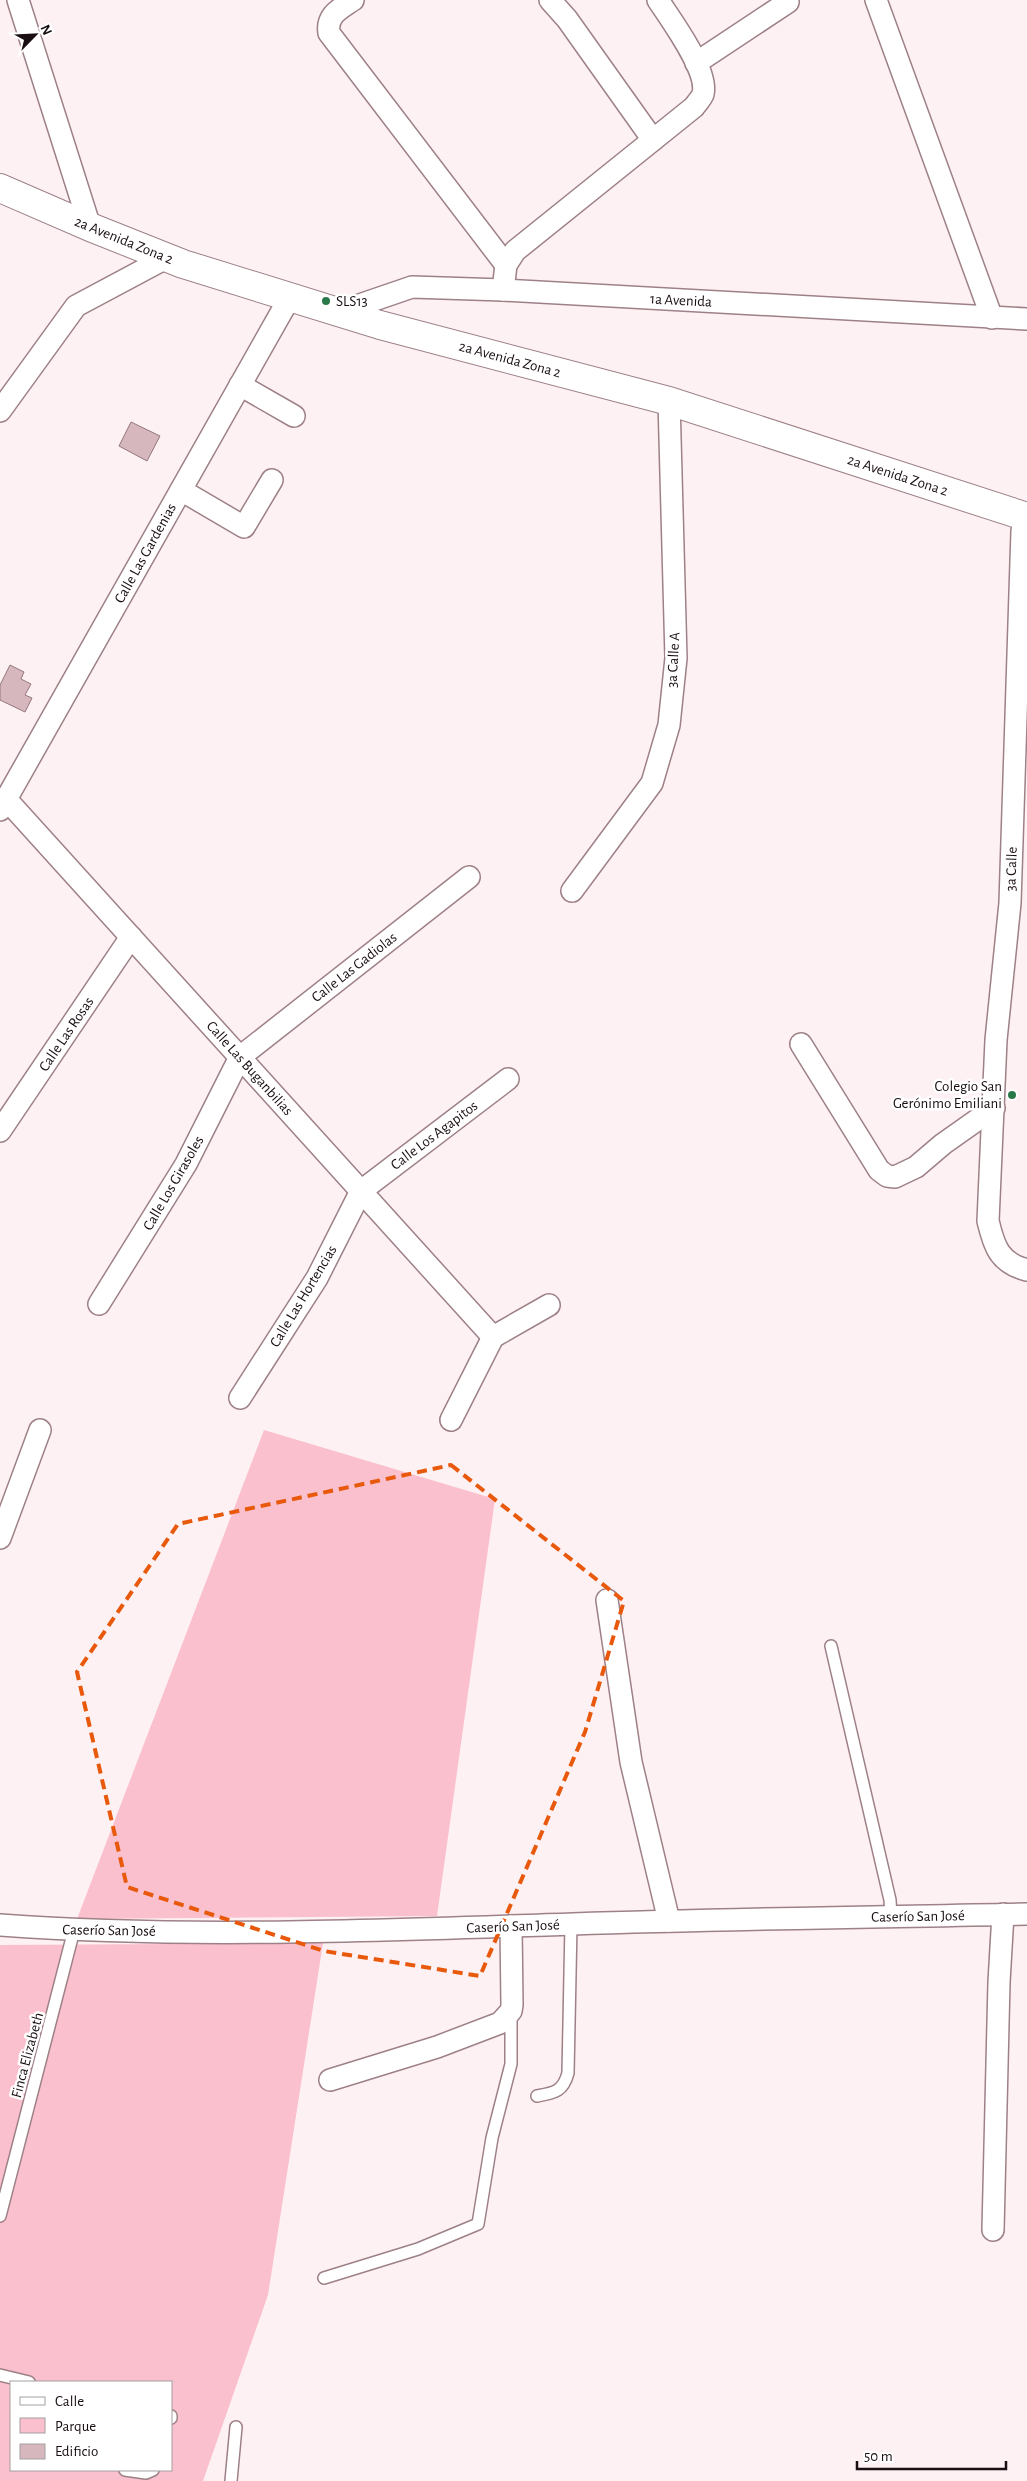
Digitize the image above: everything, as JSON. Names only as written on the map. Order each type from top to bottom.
[{"type":"street","points":[[18,0],[90,227]]},
{"type":"street","points":[[353,0],[332,15],[328,26],[328,34],[506,265]]},
{"type":"street","points":[[550,0],[567,19],[653,140]]},
{"type":"street","points":[[503,290],[506,265],[515,252],[694,107],[703,95],[703,79],[696,63],[658,0]]},
{"type":"street","points":[[876,0],[992,318]]},
{"type":"street","points":[[696,63],[788,2]]},
{"type":"street","name":"2a Avenida Zona 2","points":[[0,188],[166,258],[340,312],[669,401],[1026,516]]},
{"type":"street","points":[[0,411],[76,306],[166,258]]},
{"type":"street","name":"1a Avenida","points":[[340,312],[412,287],[503,290],[1027,320]]},
{"type":"street","name":"Calle Las Gardenias","points":[[3,805],[290,297]]},
{"type":"street","points":[[240,385],[294,416]]},
{"type":"street","name":"3a Calle A","points":[[572,891],[652,783],[669,725],[676,658],[669,401]]},
{"type":"street","points":[[181,490],[244,527],[272,480]]},
{"type":"street","name":"3a Calle","points":[[1026,516],[1022,531],[1010,903],[996,1040],[988,1221],[993,1244],[1006,1261],[1027,1270]]},
{"type":"street","name":"Calle Las Buganbilias","points":[[3,805],[131,937],[493,1337]]},
{"type":"street","name":"Calle Las Gadiolas","points":[[240,1057],[469,877]]},
{"type":"street","name":"Calle Las Rosas","points":[[0,1131],[131,937]]},
{"type":"street","points":[[801,1044],[879,1170],[887,1176],[895,1177],[916,1167],[943,1144],[994,1108]]},
{"type":"street","name":"Calle Los Girasoles","points":[[99,1304],[186,1164],[240,1057]]},
{"type":"street","name":"Calle Los Agapitos","points":[[361,1191],[508,1079]]},
{"type":"street","name":"Calle Las Hortencias","points":[[240,1398],[317,1278],[361,1191]]},
{"type":"street","points":[[451,1420],[493,1337],[548,1305]]},
{"type":"street","points":[[0,1538],[40,1430]]},
{"type":"street","points":[[607,1600],[631,1762],[669,1921]]},
{"type":"street","points":[[993,2230],[999,1982],[1003,1914]]},
{"type":"street","name":"Caserío San José","points":[[0,1925],[74,1930],[323,1933],[669,1921],[1027,1914]]},
{"type":"street","points":[[330,2080],[437,2047],[500,2022],[511,2010],[511,1926]]},
{"type":"lane","points":[[832,1646],[890,1900],[891,1916]]},
{"type":"lane","points":[[537,2096],[560,2089],[565,2084],[568,2073],[571,1924]]},
{"type":"lane","name":"Finca Elizabeth","points":[[0,2216],[74,1930]]},
{"type":"lane","points":[[324,2278],[418,2249],[478,2224],[492,2138],[511,2064],[511,2010]]},
{"type":"lane","points":[[0,2374],[25,2381]]},
{"type":"lane","points":[[231,2481],[236,2427]]},
{"type":"lane","points":[[132,2471],[146,2473],[150,2471]]},
{"type":"highlighted area","points":[[451,1465],[624,1601],[585,1732],[480,1976],[324,1951],[127,1887],[77,1672],[178,1524]]},
{"type":"green space","points":[[264,1430],[495,1499],[437,1916],[77,1919]]},
{"type":"green space","points":[[323,1943],[268,2295],[203,2481],[0,2481],[0,1945]]},
{"type":"building","points":[[131,422],[160,436],[147,461],[119,446]]},
{"type":"building","points":[[10,665],[24,672],[21,679],[31,684],[25,695],[32,698],[25,712],[0,700],[0,685]]},
{"type":"place","name":"SLS13","points":[[326,301]]},
{"type":"place","name":"Colegio San Gerónimo Emiliani","points":[[1012,1095]]}]
